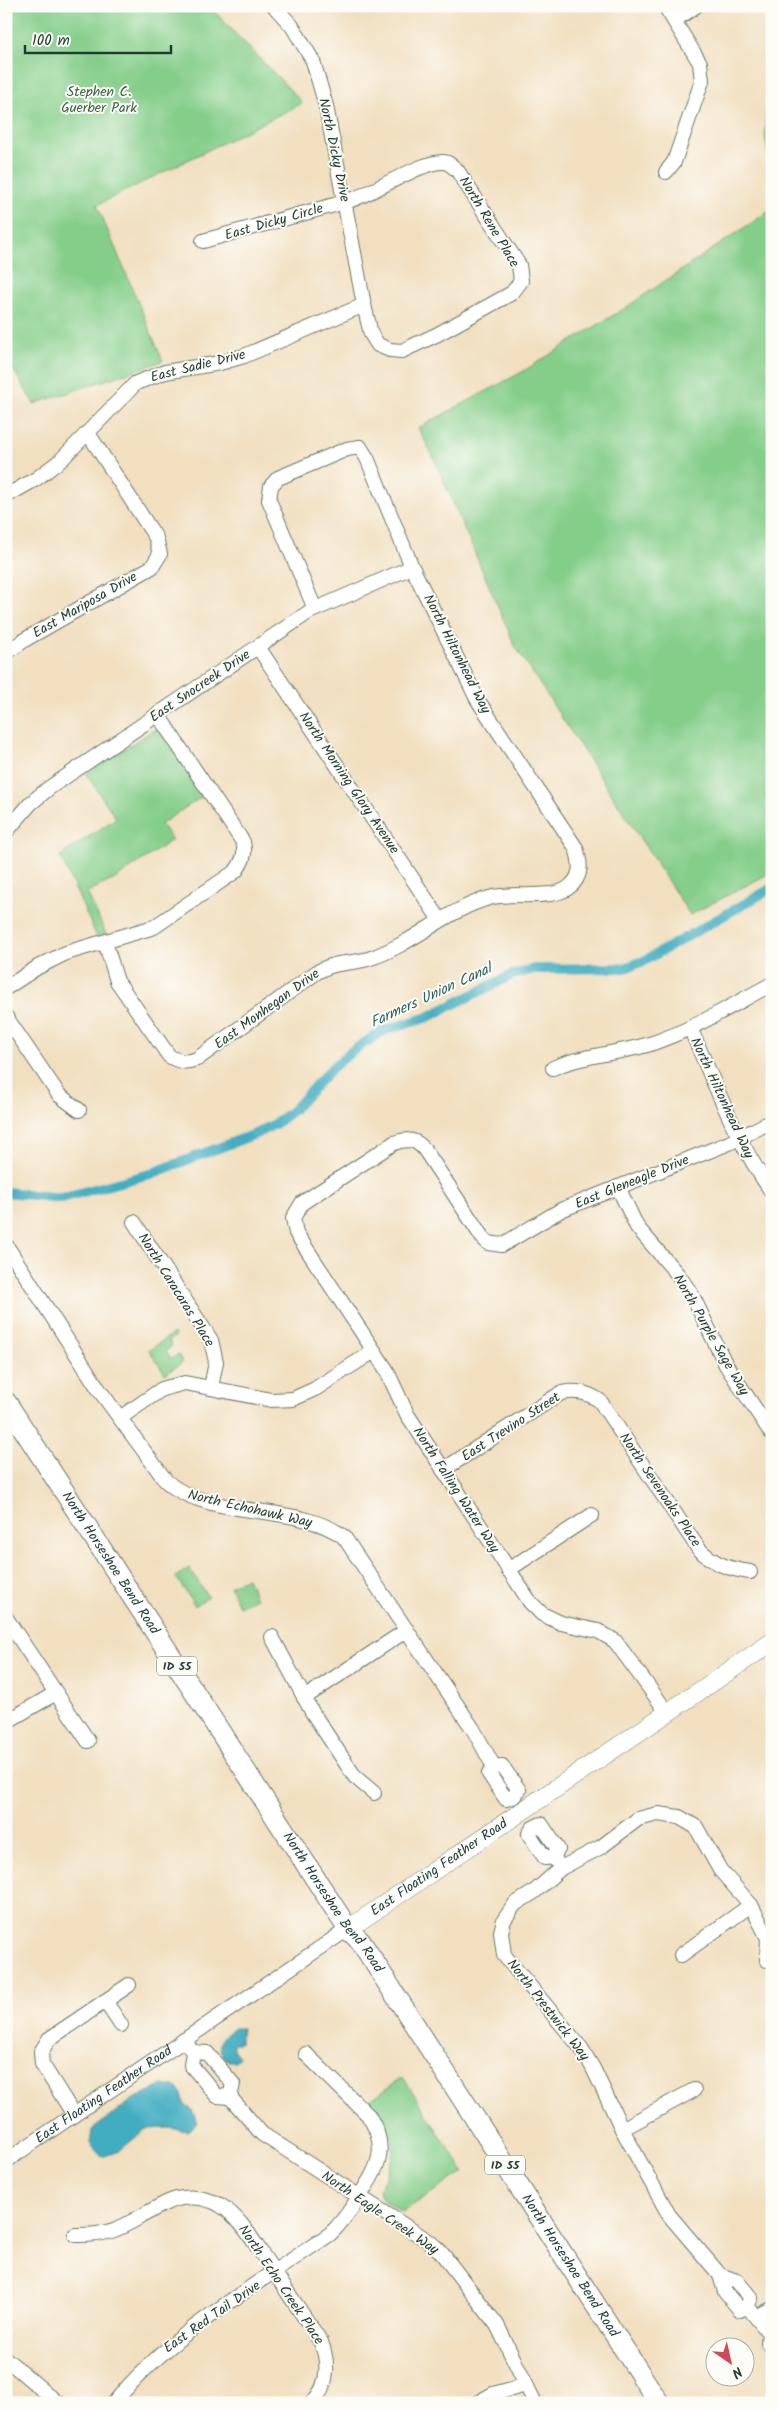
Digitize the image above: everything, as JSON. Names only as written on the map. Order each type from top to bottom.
[{"type":"highway","name":"North Horseshoe Bend Road","points":[[6,1402],[348,1929],[361,1942],[659,2403]]},
{"type":"main road","name":"East Floating Feather Road","points":[[348,1929],[518,1804],[667,1712],[772,1642]]},
{"type":"street","name":"North Dicky Drive","points":[[274,6],[292,26],[313,61],[326,106],[364,305]]},
{"type":"street","points":[[665,6],[700,63],[702,81],[674,162],[666,172]]},
{"type":"street","points":[[674,20],[696,6]]},
{"type":"street","name":"North Rene Place","points":[[345,202],[361,198],[431,163],[446,162],[457,170],[519,265],[521,281],[512,293],[438,334],[402,351],[390,350],[378,345],[371,334],[364,305]]},
{"type":"street","name":"East Dicky Circle","points":[[202,241],[345,202]]},
{"type":"street","name":"East Sadie Drive","points":[[6,496],[46,473],[136,383],[165,372],[220,363],[244,356],[364,305]]},
{"type":"street","name":"East Mariposa Drive","points":[[6,653],[26,639],[152,566],[160,554],[156,538],[88,433]]},
{"type":"street","name":"North Hiltonhead Way","points":[[315,609],[269,500],[271,486],[278,478],[347,449],[360,447],[367,458],[412,567],[477,699],[576,848],[581,864],[577,878]]},
{"type":"street","name":"East Snocreek Drive","points":[[6,832],[31,803],[49,788],[315,609],[412,567]]},
{"type":"street","name":"North Morning Glory Avenue","points":[[258,647],[440,920]]},
{"type":"street","points":[[6,988],[53,959],[154,926],[236,870],[244,857],[243,842],[158,714]]},
{"type":"street","name":"East Monhegan Drive","points":[[105,942],[117,981],[169,1056],[178,1062],[197,1059],[316,972],[332,964],[370,958],[419,934],[440,920],[467,906],[495,897],[558,893],[568,888],[577,878]]},
{"type":"street","points":[[553,1068],[580,1057],[648,1044],[690,1028],[772,984]]},
{"type":"street","points":[[6,1017],[59,1095],[79,1110]]},
{"type":"street","name":"North Hiltonhead Way","points":[[690,1028],[739,1138],[754,1166],[772,1192]]},
{"type":"street","name":"East Gleneagle Drive","points":[[495,1245],[509,1242],[561,1210],[739,1138],[772,1120]]},
{"type":"street","name":"North Falling Water Way","points":[[495,1245],[482,1237],[425,1150],[419,1143],[411,1140],[394,1143],[302,1203],[293,1218],[296,1233],[386,1369],[407,1414],[530,1602],[542,1614],[561,1623],[598,1631],[615,1640],[667,1712]]},
{"type":"street","name":"North Purple Sage Way","points":[[618,1188],[637,1227],[686,1286],[726,1365],[772,1434]]},
{"type":"street","name":"North Caracaras Place","points":[[134,1222],[211,1340],[216,1362],[212,1387]]},
{"type":"street","name":"North Echohawk Way","points":[[6,1246],[120,1418],[166,1481],[184,1494],[326,1526],[336,1530],[352,1546],[474,1729],[494,1767],[502,1766],[519,1790],[518,1804]]},
{"type":"street","points":[[120,1418],[162,1389],[173,1384],[184,1383],[212,1387],[271,1400],[293,1399],[315,1389],[374,1351]]},
{"type":"street","name":"East Trevino Street","points":[[443,1470],[561,1393],[581,1392]]},
{"type":"street","name":"North Sevenoaks Place","points":[[581,1392],[600,1401],[705,1556],[727,1569],[750,1572]]},
{"type":"street","points":[[508,1570],[592,1515]]},
{"type":"street","points":[[6,1618],[88,1741]]},
{"type":"street","points":[[304,1698],[407,1630]]},
{"type":"street","points":[[272,1637],[304,1698],[355,1777],[374,1793]]},
{"type":"street","points":[[6,1722],[56,1693]]},
{"type":"street","points":[[518,1804],[533,1828],[541,1824],[558,1849],[557,1863]]},
{"type":"street","name":"North Prestwick Way","points":[[767,1960],[768,1938],[751,1905],[720,1870],[696,1827],[679,1817],[658,1814],[638,1819],[601,1847],[557,1863],[534,1892],[515,1904],[504,1920],[501,1944],[504,1955],[581,2048],[669,2215],[720,2275],[737,2281],[751,2298],[752,2312],[770,2333],[768,2343],[772,2348]]},
{"type":"street","points":[[681,1955],[751,1905]]},
{"type":"street","name":"East Floating Feather Road","points":[[6,2161],[348,1929]]},
{"type":"street","points":[[74,2115],[42,2064],[41,2052],[49,2039],[129,1985]]},
{"type":"street","points":[[105,2001],[121,2025]]},
{"type":"street","name":"North Eagle Creek Way","points":[[184,2040],[193,2052],[191,2066],[217,2096],[230,2097]]},
{"type":"street","name":"North Eagle Creek Way","points":[[193,2052],[207,2053],[232,2084],[230,2097],[248,2121],[262,2134],[430,2242],[440,2251],[497,2325],[535,2403]]},
{"type":"street","name":"East Red Tail Drive","points":[[114,2403],[141,2371],[166,2349],[342,2224],[378,2164],[380,2145],[375,2126],[368,2115],[306,2054]]},
{"type":"street","points":[[622,2129],[694,2090]]},
{"type":"street","name":"North Echo Creek Place","points":[[75,2235],[96,2236],[118,2231],[166,2202],[180,2198],[206,2199],[220,2205],[240,2223],[321,2342],[326,2356],[327,2371],[324,2386],[312,2403]]},
{"type":"street","points":[[752,2312],[772,2309]]},
{"type":"street","points":[[6,2359],[58,2403]]},
{"type":"street","points":[[477,2403],[493,2394],[526,2385]]},
{"type":"green space","name":"Stephen C. Guerber Park","points":[[6,6],[209,6],[303,103],[97,205],[163,361],[34,404],[6,358]]},
{"type":"green space","points":[[772,6],[772,182],[765,136]]},
{"type":"green space","points":[[772,209],[772,872],[690,915],[515,646],[432,454],[418,428],[522,372],[628,306]]},
{"type":"green space","points":[[159,729],[203,796],[161,824],[172,840],[115,879],[87,892],[106,934],[97,937],[60,856],[116,818],[86,774],[153,730]]},
{"type":"green space","points":[[174,1333],[176,1336],[169,1341],[172,1346],[166,1351],[171,1359],[178,1354],[183,1362],[165,1374],[149,1350]]},
{"type":"green space","points":[[189,1568],[208,1597],[195,1606],[176,1577]]},
{"type":"green space","points":[[247,1578],[256,1598],[239,1606],[230,1586]]},
{"type":"green space","points":[[403,2077],[464,2172],[402,2212],[388,2203],[380,2193],[379,2189],[391,2161],[392,2142],[387,2124],[370,2100]]},
{"type":"water","points":[[234,2028],[242,2028],[240,2043],[233,2043],[233,2049],[239,2057],[235,2062],[229,2062],[221,2052],[220,2044],[221,2039]]},
{"type":"water","points":[[163,2085],[178,2088],[183,2096],[184,2104],[192,2110],[198,2123],[187,2131],[169,2128],[146,2129],[119,2151],[102,2157],[90,2144],[92,2130],[132,2100]]},
{"type":"waterway","name":"Farmers Union Canal","points":[[6,1192],[61,1198],[150,1174],[255,1134],[275,1124],[293,1110],[332,1068],[352,1051],[383,1031],[428,1017],[512,975],[534,969],[625,968],[646,960],[772,888]]}]
